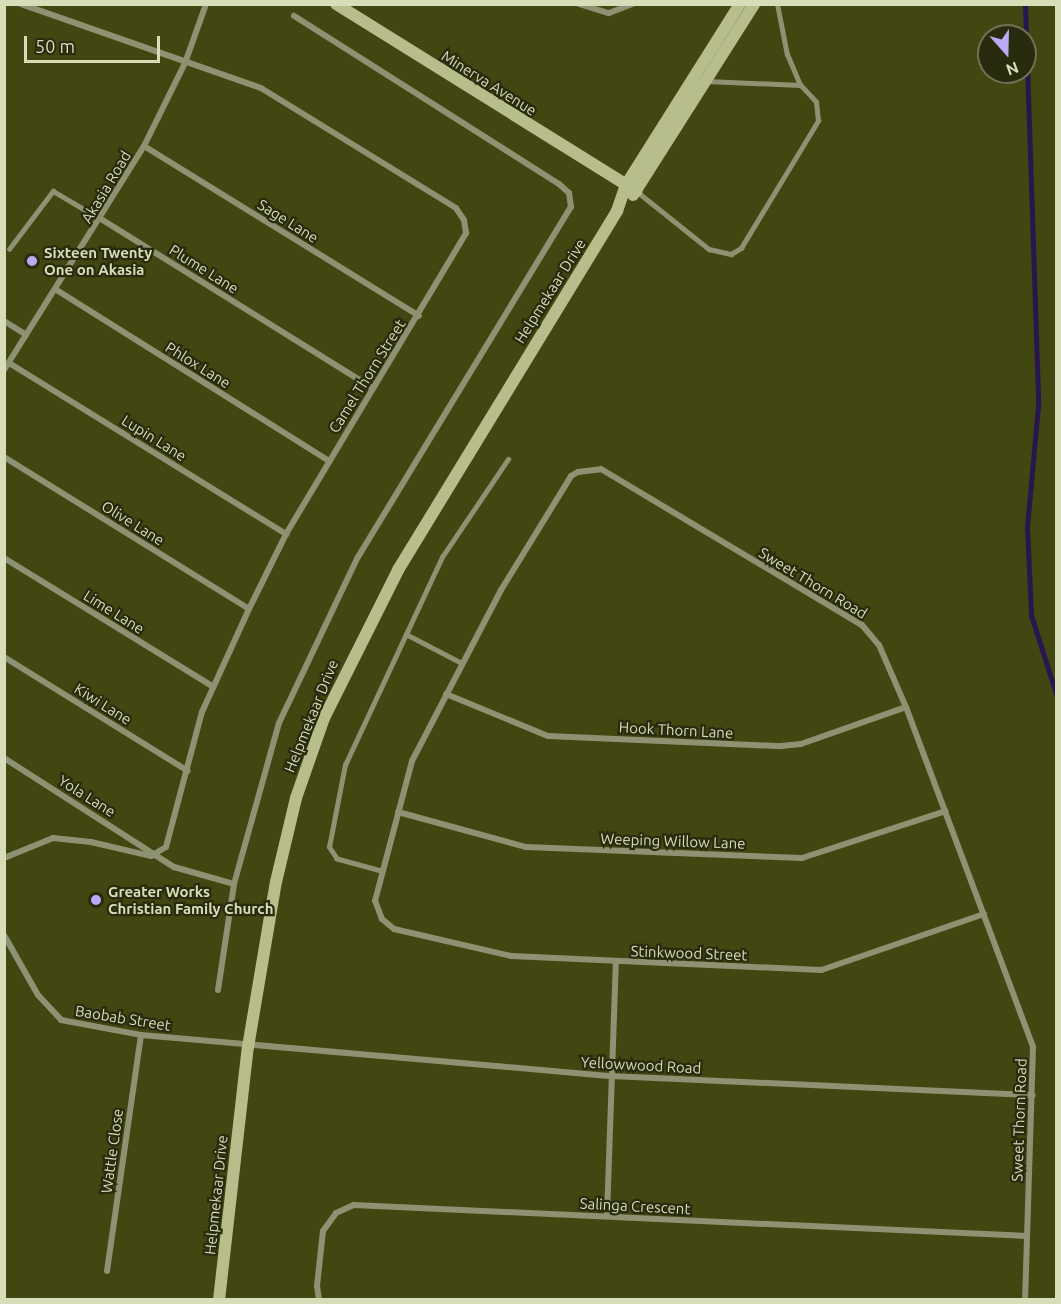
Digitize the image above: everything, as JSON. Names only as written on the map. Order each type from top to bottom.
[{"type":"street","name":"Camel Thorn Street","points":[[21,4],[261,88],[456,208],[466,226],[464,243],[373,388],[286,534],[249,609],[212,686],[170,839],[158,854]]},
{"type":"street","name":"Akasia Road","points":[[4,370],[101,219],[144,146],[185,63],[206,4]]},
{"type":"street","name":"Minerva Avenue","points":[[336,4],[631,188]]},
{"type":"street","points":[[579,4],[609,13],[632,4]]},
{"type":"street","name":"Helpmekaar Drive","points":[[219,1299],[248,1047],[276,882],[296,798],[340,681],[438,501],[631,188],[740,4]]},
{"type":"street","name":"Helpmekaar Drive","points":[[631,188],[705,81],[754,4]]},
{"type":"street","points":[[218,990],[234,884],[279,723],[336,599],[358,557],[571,207],[569,193],[559,184],[294,16]]},
{"type":"street","name":"Sage Lane","points":[[144,146],[419,316]]},
{"type":"street","name":"Plume Lane","points":[[101,219],[373,388]]},
{"type":"street","name":"Phlox Lane","points":[[55,289],[329,461]]},
{"type":"street","points":[[4,321],[26,335]]},
{"type":"street","name":"Lupin Lane","points":[[9,363],[286,534]]},
{"type":"street","name":"Olive Lane","points":[[4,458],[249,609]]},
{"type":"street","name":"Sweet Thorn Road","points":[[389,926],[378,914],[375,901],[381,871],[412,761],[501,590],[571,476],[593,468],[600,469],[862,625],[879,645],[906,707],[1033,1047],[1025,1299]]},
{"type":"street","name":"Lime Lane","points":[[4,558],[212,686]]},
{"type":"street","name":"Kiwi Lane","points":[[4,657],[188,771]]},
{"type":"street","name":"Hook Thorn Lane","points":[[446,694],[548,736],[781,746],[801,744],[906,707]]},
{"type":"street","name":"Yola Lane","points":[[4,758],[184,871],[234,884]]},
{"type":"street","name":"Weeping Willow Lane","points":[[398,812],[526,847],[796,858],[816,855],[946,812]]},
{"type":"street","points":[[4,858],[53,838],[91,842],[138,855],[158,854]]},
{"type":"street","name":"Stinkwood Street","points":[[389,926],[511,956],[829,969],[984,914]]},
{"type":"street","name":"Baobab Street","points":[[4,935],[38,995],[61,1020],[141,1035],[248,1047]]},
{"type":"street","points":[[607,1216],[616,962]]},
{"type":"street","name":"Wattle Close","points":[[107,1271],[141,1035]]},
{"type":"street","name":"Yellowwood Road","points":[[248,1047],[611,1076],[1033,1095]]},
{"type":"street","name":"Salinga Crescent","points":[[319,1299],[317,1286],[323,1231],[331,1217],[348,1205],[1026,1236]]},
{"type":"lane","points":[[631,188],[709,249],[725,254],[741,248],[818,121],[816,102],[800,85],[787,55],[777,4]]},
{"type":"lane","points":[[705,81],[800,85]]},
{"type":"lane","name":"Plume Lane","points":[[9,249],[53,191],[101,219]]},
{"type":"lane","points":[[381,871],[337,859],[329,841],[353,744],[447,549],[508,459]]},
{"type":"lane","points":[[406,634],[462,663]]},
{"type":"waterway","points":[[1025,4],[1038,406],[1027,526],[1031,615],[1056,694]]},
{"type":"place","name":"Sixteen Twenty One on Akasia","points":[[32,261]]},
{"type":"place","name":"Greater Works Christian Family Church","points":[[96,900]]}]
